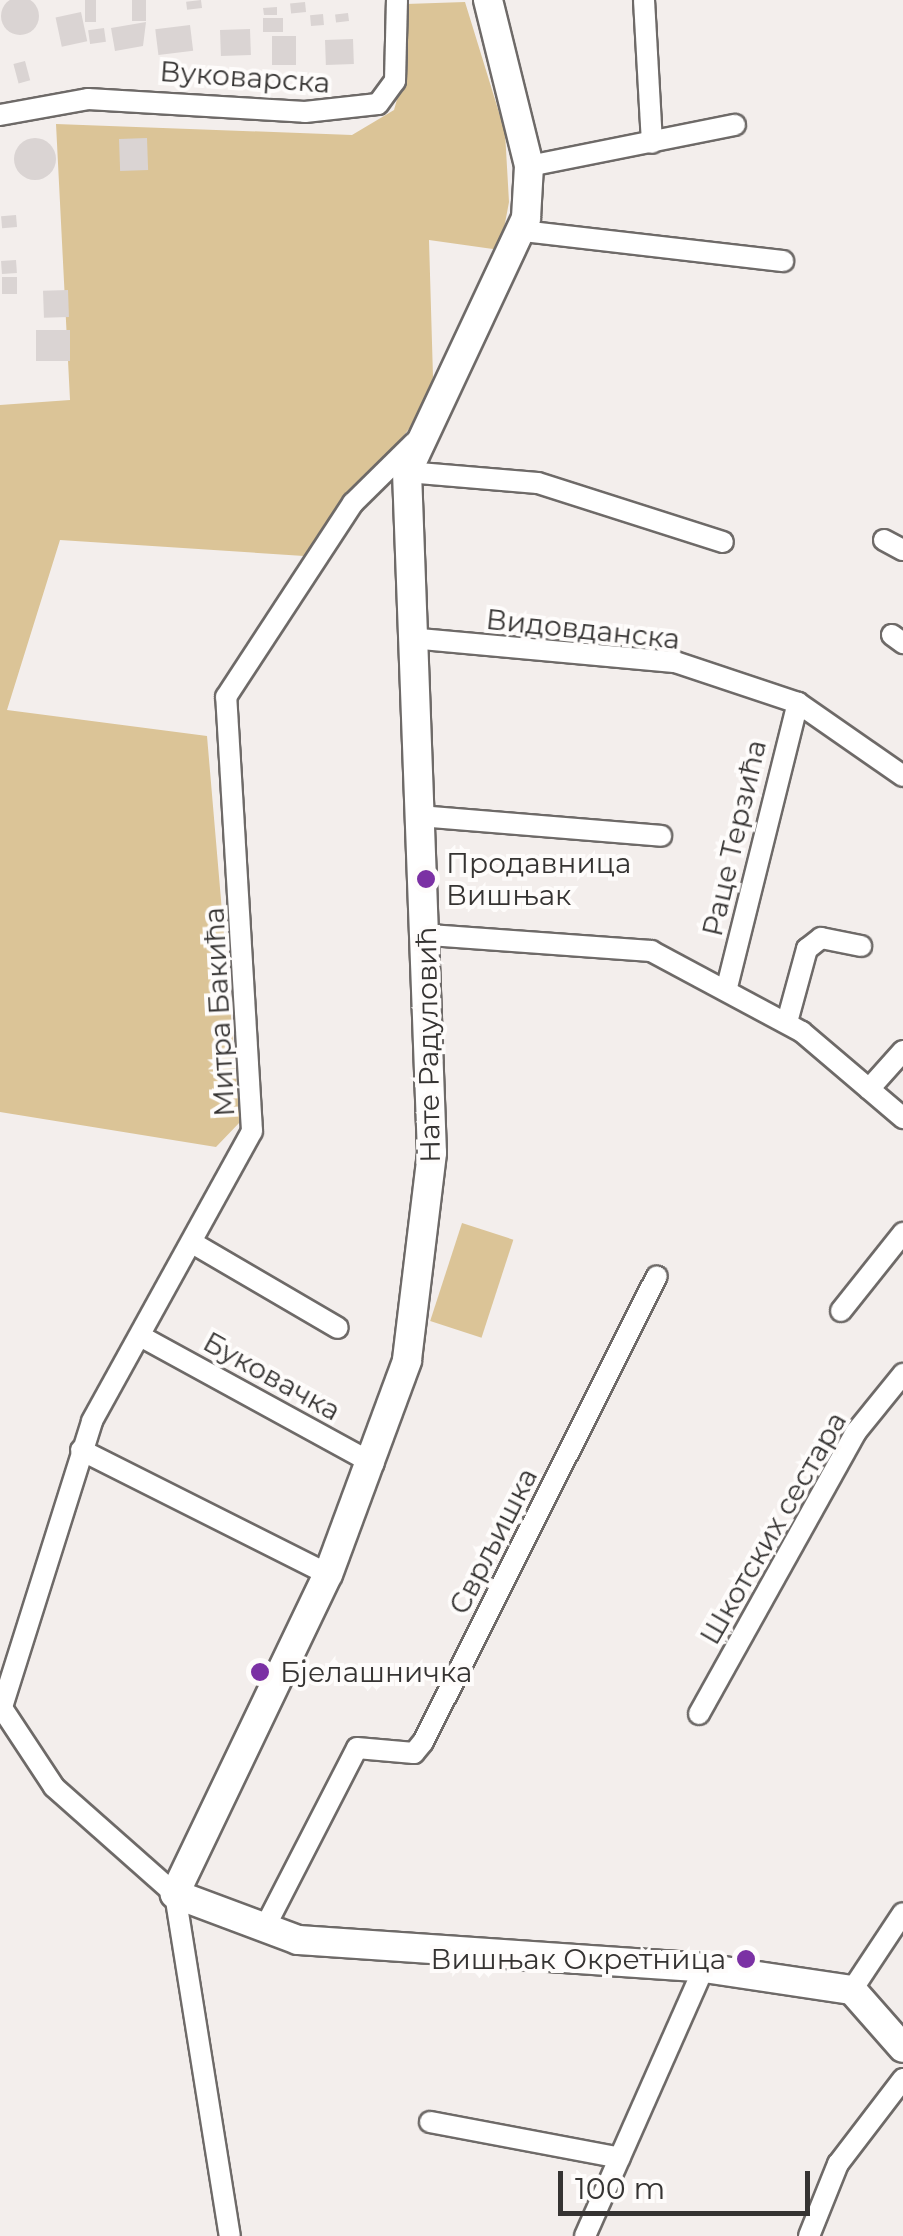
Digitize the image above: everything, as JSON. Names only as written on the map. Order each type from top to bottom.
[{"type":"street","name":"Вуковарска","points":[[0,116],[88,98],[364,108],[395,81],[396,0]]},
{"type":"street","name":"Нате Радуловић","points":[[174,1894],[328,1574],[374,1464],[408,1361],[424,1257],[429,935],[410,638],[407,472],[414,443],[523,231],[529,166],[488,0]]},
{"type":"street","points":[[644,0],[652,143]]},
{"type":"street","points":[[529,166],[734,125]]},
{"type":"street","points":[[523,231],[783,261]]},
{"type":"street","name":"Митра Бакића","points":[[1,1706],[81,1450],[196,1245],[252,1131],[226,697],[352,503],[414,443]]},
{"type":"street","points":[[407,472],[538,483],[723,542]]},
{"type":"street","name":"Видовданска","points":[[410,638],[675,662],[798,703],[903,776]]},
{"type":"street","name":"Раце Терзића","points":[[728,987],[798,703]]},
{"type":"street","points":[[420,816],[661,836]]},
{"type":"street","points":[[429,935],[651,951],[728,987],[787,1022],[903,1118]]},
{"type":"street","points":[[787,1022],[807,949],[821,938],[861,946]]},
{"type":"street","points":[[869,1088],[903,1050]]},
{"type":"street","points":[[841,1311],[903,1233]]},
{"type":"street","points":[[196,1245],[338,1328]]},
{"type":"street","name":"Сврљишка","points":[[264,1929],[357,1748],[414,1753],[424,1742],[657,1276]]},
{"type":"street","name":"Буковачка","points":[[142,1337],[374,1464]]},
{"type":"street","name":"Шкотских сестара","points":[[699,1714],[856,1432],[903,1374]]},
{"type":"street","points":[[81,1450],[328,1574]]},
{"type":"street","points":[[1,1706],[54,1787],[174,1894],[264,1929],[342,1946],[704,1968],[852,1990],[903,2048]]},
{"type":"street","points":[[174,1894],[230,2236]]},
{"type":"street","points":[[852,1990],[903,1913]]},
{"type":"street","points":[[586,2236],[704,1968]]},
{"type":"street","points":[[808,2236],[838,2164],[903,2079]]},
{"type":"street","points":[[430,2122],[620,2158]]},
{"type":"shaded area","points":[[465,2],[505,132],[509,202],[500,250],[429,240],[433,377],[423,412],[304,556],[60,540],[7,710],[207,736],[240,1122],[216,1147],[0,1112],[0,405],[70,400],[56,124],[352,135],[394,110],[407,64],[406,4]]},
{"type":"shaded area","points":[[462,1223],[513,1240],[482,1338],[430,1321]]},
{"type":"building","points":[[20,-3],[33,3],[39,16],[33,29],[20,35],[7,29],[1,16],[7,3]]},
{"type":"building","points":[[85,0],[96,0],[96,22],[85,22]]},
{"type":"building","points":[[132,0],[146,0],[146,21],[132,21]]},
{"type":"building","points":[[201,0],[202,8],[187,10],[186,2]]},
{"type":"building","points":[[305,2],[306,12],[291,14],[290,4]]},
{"type":"building","points":[[277,7],[277,15],[264,15],[263,8]]},
{"type":"building","points":[[81,12],[87,41],[62,47],[56,17]]},
{"type":"building","points":[[348,13],[349,21],[336,23],[335,15]]},
{"type":"building","points":[[323,14],[324,25],[311,26],[310,15]]},
{"type":"building","points":[[263,18],[283,18],[283,32],[263,32]]},
{"type":"building","points":[[146,22],[143,46],[115,51],[111,28]]},
{"type":"building","points":[[190,25],[193,51],[158,55],[155,29]]},
{"type":"building","points":[[104,28],[106,42],[90,44],[88,30]]},
{"type":"building","points":[[250,29],[251,55],[221,56],[220,30]]},
{"type":"building","points":[[272,36],[296,36],[296,65],[272,65]]},
{"type":"building","points":[[353,39],[354,64],[326,65],[325,40]]},
{"type":"building","points":[[25,61],[30,80],[19,83],[13,64]]},
{"type":"building","points":[[35,138],[50,144],[56,159],[50,174],[35,180],[20,174],[14,159],[20,144]]},
{"type":"building","points":[[147,138],[148,170],[120,171],[119,139]]},
{"type":"building","points":[[16,215],[17,227],[2,228],[1,216]]},
{"type":"building","points":[[16,260],[17,273],[2,274],[1,261]]},
{"type":"building","points":[[2,277],[17,277],[17,294],[2,294]]},
{"type":"building","points":[[68,290],[69,317],[44,318],[43,291]]},
{"type":"building","points":[[36,330],[70,330],[70,361],[36,361]]},
{"type":"place","name":"Продавница Вишњак","points":[[426,879]]},
{"type":"place","name":"Бјелашничка","points":[[260,1672]]},
{"type":"place","name":"Вишњак Окретница","points":[[746,1959]]}]
